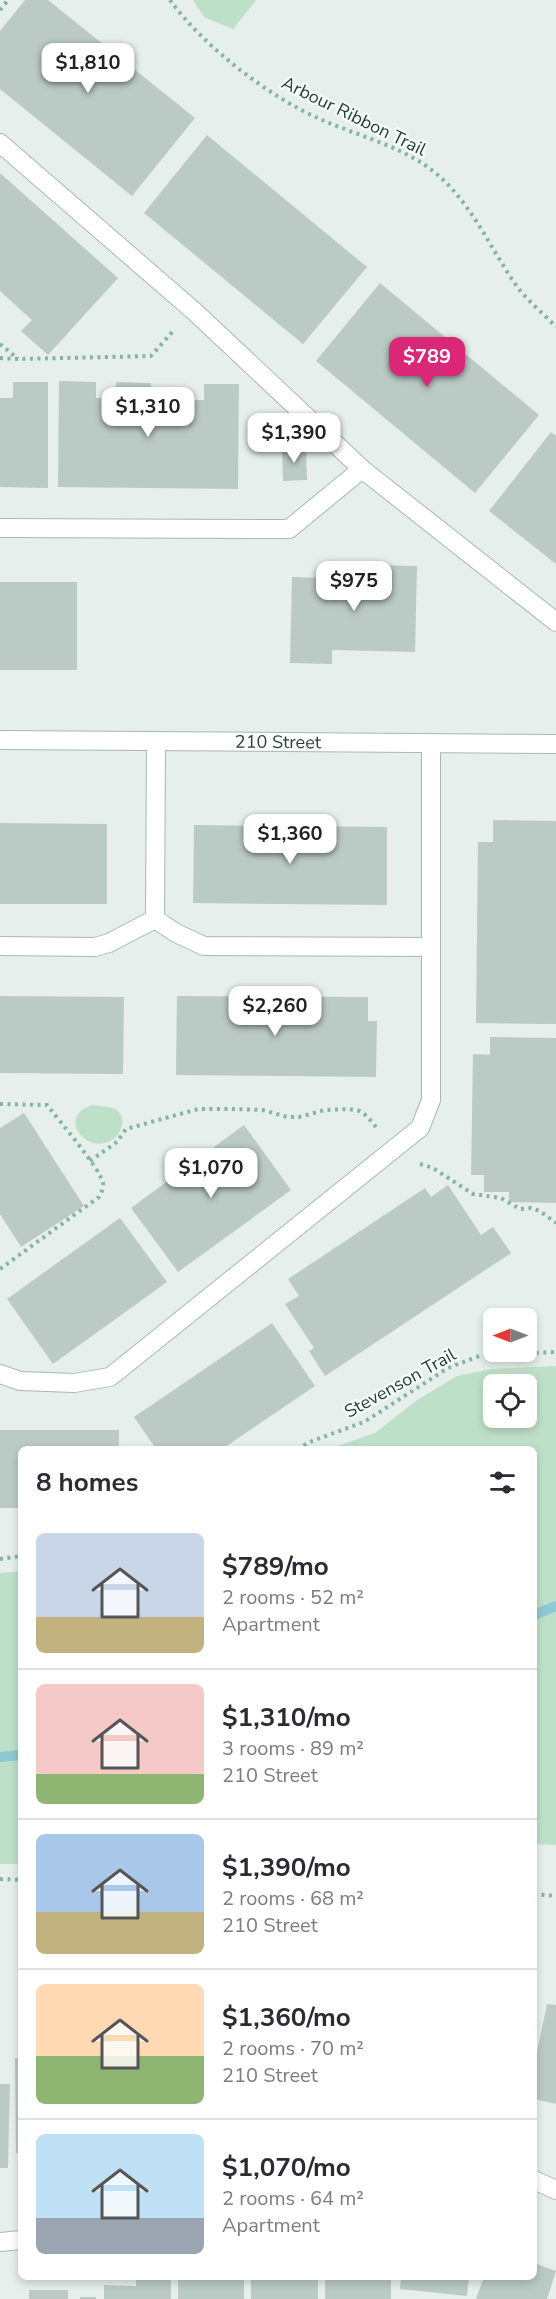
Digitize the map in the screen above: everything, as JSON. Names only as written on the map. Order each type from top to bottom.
[{"type":"street","points":[[0,143],[191,308],[362,469],[556,622]]},
{"type":"street","points":[[0,528],[288,529],[362,469]]},
{"type":"street","name":"210 Street","points":[[0,740],[556,744]]},
{"type":"street","points":[[155,919],[156,742]]},
{"type":"street","points":[[0,1374],[20,1381],[74,1383],[110,1377],[420,1128],[431,1100],[431,743]]},
{"type":"street","points":[[0,946],[94,947],[109,943],[155,919]]},
{"type":"street","points":[[155,919],[176,933],[204,946],[431,947]]},
{"type":"street","points":[[537,2181],[556,2190]]},
{"type":"street","points":[[0,2242],[18,2240]]},
{"type":"path","points":[[0,10],[8,0]]},
{"type":"path","name":"Arbour Ribbon Trail","points":[[170,0],[190,25],[224,57],[271,91],[319,118],[401,153],[431,170],[447,183],[465,205],[519,289],[556,327]]},
{"type":"path","points":[[0,358],[151,356],[191,308]]},
{"type":"path","points":[[0,344],[18,359]]},
{"type":"path","points":[[0,1104],[47,1106],[90,1161],[103,1182],[99,1197],[0,1269]]},
{"type":"path","points":[[90,1161],[117,1142],[126,1129],[198,1109],[263,1110],[287,1117],[300,1117],[325,1110],[349,1109],[360,1111],[367,1116],[382,1136],[407,1159],[433,1168],[473,1194],[501,1198],[520,1209],[531,1208],[540,1211],[556,1223]]},
{"type":"path","name":"Stevenson Trail","points":[[303,1446],[364,1422],[448,1368],[482,1355],[556,1352]]},
{"type":"path","points":[[0,1559],[18,1556]]},
{"type":"path","points":[[0,1879],[18,1880]]},
{"type":"path","points":[[537,1894],[556,1896]]},
{"type":"green space","points":[[193,0],[256,0],[233,29],[204,17]]},
{"type":"green space","points":[[92,1105],[115,1109],[121,1115],[120,1131],[116,1137],[106,1143],[87,1140],[76,1126],[76,1118],[81,1111]]},
{"type":"green space","points":[[556,1366],[556,1845],[537,1844],[537,1446],[338,1446],[375,1433],[417,1400],[457,1376],[491,1369]]},
{"type":"green space","points":[[18,1571],[18,1864],[0,1864],[0,1573]]},
{"type":"building","points":[[25,0],[48,0],[195,118],[132,196],[0,89],[0,31]]},
{"type":"building","points":[[207,135],[367,267],[303,344],[144,213]]},
{"type":"building","points":[[0,173],[118,278],[48,355],[21,331],[32,320],[0,291]]},
{"type":"building","points":[[380,283],[539,415],[475,493],[316,361]]},
{"type":"building","points":[[59,381],[96,382],[96,398],[116,398],[116,382],[151,383],[151,400],[204,400],[204,384],[239,384],[238,489],[58,487]]},
{"type":"building","points":[[13,382],[48,382],[48,488],[0,487],[0,398],[13,398]]},
{"type":"building","points":[[551,432],[556,436],[556,564],[489,511]]},
{"type":"building","points":[[306,448],[307,480],[283,481],[282,449]]},
{"type":"building","points":[[332,564],[417,566],[415,652],[332,650],[332,664],[290,663],[292,577],[332,578]]},
{"type":"building","points":[[0,582],[77,582],[77,670],[0,670]]},
{"type":"building","points":[[493,820],[556,821],[556,1024],[476,1023],[478,842],[493,842]]},
{"type":"building","points":[[0,823],[107,824],[107,904],[0,904]]},
{"type":"building","points":[[194,825],[387,827],[387,905],[193,903]]},
{"type":"building","points":[[0,996],[124,997],[123,1074],[0,1073]]},
{"type":"building","points":[[177,996],[368,997],[368,1021],[377,1021],[376,1077],[176,1075]]},
{"type":"building","points":[[490,1037],[556,1038],[556,1203],[509,1202],[509,1192],[484,1192],[484,1175],[471,1175],[473,1054],[490,1055]]},
{"type":"building","points":[[24,1113],[84,1206],[21,1247],[0,1214],[0,1128]]},
{"type":"building","points":[[244,1125],[291,1190],[178,1272],[131,1208]]},
{"type":"building","points":[[448,1185],[481,1235],[493,1227],[511,1253],[325,1376],[309,1351],[314,1348],[285,1304],[299,1296],[288,1279],[425,1188],[431,1197]]},
{"type":"building","points":[[120,1218],[167,1282],[53,1364],[7,1299]]},
{"type":"building","points":[[272,1323],[315,1386],[226,1446],[154,1446],[134,1417]]},
{"type":"building","points":[[0,1430],[119,1430],[119,1446],[18,1446],[18,1508],[0,1508]]},
{"type":"building","points":[[547,2004],[556,2005],[556,2104],[537,2100],[537,2052]]},
{"type":"building","points":[[15,2058],[18,2058],[18,2153],[16,2153]]},
{"type":"building","points":[[0,2084],[10,2084],[8,2168],[0,2168]]},
{"type":"building","points":[[537,2264],[556,2271],[547,2299],[476,2299],[483,2280],[537,2280]]},
{"type":"building","points":[[136,2280],[171,2280],[171,2299],[104,2299],[104,2285],[136,2286]]},
{"type":"building","points":[[178,2280],[244,2280],[244,2299],[178,2299]]},
{"type":"building","points":[[251,2280],[318,2280],[318,2299],[251,2299]]},
{"type":"building","points":[[325,2280],[391,2280],[391,2299],[325,2299]]},
{"type":"building","points":[[401,2280],[469,2280],[467,2296],[400,2289]]},
{"type":"building","points":[[29,2290],[68,2290],[68,2299],[29,2299]]},
{"type":"building","points":[[80,2297],[96,2297],[96,2299],[80,2299]]},
{"type":"waterway","points":[[537,1614],[556,1606]]},
{"type":"waterway","points":[[0,1757],[18,1755]]}]
